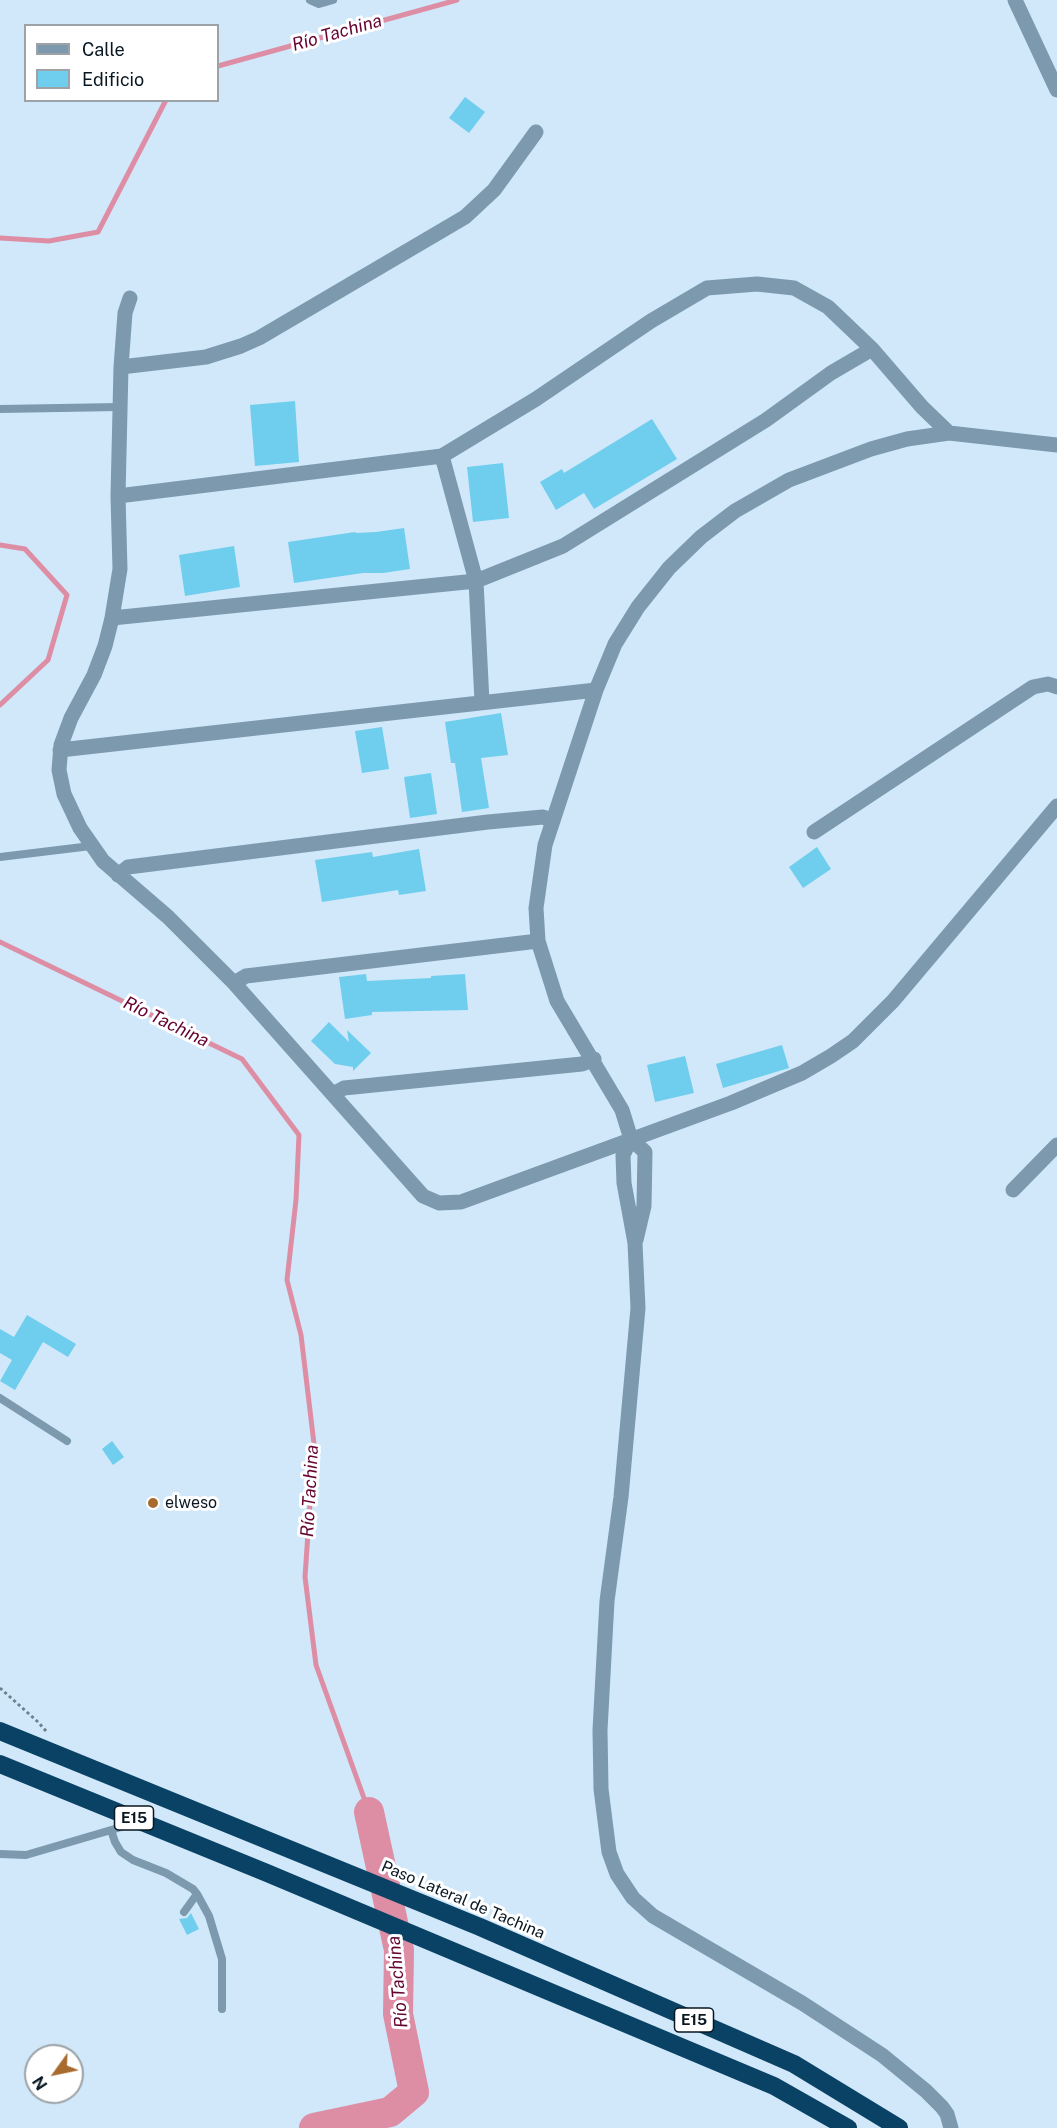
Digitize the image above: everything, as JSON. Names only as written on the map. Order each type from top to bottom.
[{"type":"highway","name":"Paso Lateral de Tachina","points":[[0,1731],[480,1928],[794,2064],[899,2128]]},
{"type":"highway","name":"E15","points":[[0,1764],[179,1836],[774,2086],[848,2128]]},
{"type":"highway","points":[[179,1836],[190,1809]]},
{"type":"street","points":[[1016,0],[1057,90]]},
{"type":"street","points":[[121,367],[206,357],[259,338],[465,217],[494,190],[536,132]]},
{"type":"street","points":[[118,496],[442,456],[536,399],[651,321],[707,288],[757,284],[794,288],[828,307],[872,349],[948,433]]},
{"type":"street","points":[[130,298],[125,313],[119,407],[120,569],[112,618],[94,675],[68,724],[60,750],[59,770],[64,794],[91,846],[118,875],[168,917],[234,983],[423,1197],[440,1203],[461,1202],[731,1103],[802,1073],[853,1041],[893,1001],[1057,806]]},
{"type":"street","points":[[112,618],[476,581],[563,546],[766,420],[831,373],[872,349]]},
{"type":"street","points":[[635,1243],[645,1206],[645,1152],[631,1139],[622,1110],[594,1059],[557,1001],[538,941],[536,908],[545,845],[596,690],[615,644],[638,607],[669,568],[701,537],[735,511],[789,480],[908,439],[948,433],[1057,445]]},
{"type":"street","points":[[442,456],[476,581],[482,702]]},
{"type":"street","points":[[814,832],[1033,687],[1048,684],[1057,687]]},
{"type":"street","points":[[60,750],[596,690]]},
{"type":"street","points":[[118,875],[128,867],[488,822],[543,818],[553,821]]},
{"type":"street","points":[[234,983],[246,976],[538,941]]},
{"type":"street","points":[[333,1094],[344,1088],[582,1064],[594,1059]]},
{"type":"street","points":[[631,1139],[623,1155],[624,1183],[635,1243],[638,1308],[621,1497],[607,1601],[600,1730],[601,1789],[609,1852],[617,1874],[633,1898],[653,1916],[802,2002],[882,2055],[942,2107],[947,2114],[951,2128]]},
{"type":"street","points":[[1013,1190],[1057,1145]]},
{"type":"lane","points":[[310,0],[319,4],[333,0]]},
{"type":"lane","points":[[0,409],[119,407]]},
{"type":"lane","points":[[0,857],[91,846]]},
{"type":"lane","points":[[0,1398],[67,1442]]},
{"type":"lane","points":[[0,1854],[26,1855],[141,1821]]},
{"type":"lane","points":[[111,1830],[121,1852],[133,1860],[166,1873],[193,1889],[197,1894],[209,1916],[222,1959],[222,2009]]},
{"type":"lane","points":[[184,1912],[197,1894]]},
{"type":"path","points":[[0,1688],[46,1731]]},
{"type":"building","points":[[465,97],[485,112],[469,133],[449,118]]},
{"type":"building","points":[[295,401],[299,462],[255,466],[250,405]]},
{"type":"building","points":[[652,419],[677,459],[594,509],[584,493],[556,510],[540,482],[562,469],[564,473]]},
{"type":"building","points":[[503,463],[509,518],[473,522],[467,467]]},
{"type":"building","points":[[404,528],[410,569],[294,583],[288,542],[355,532]]},
{"type":"building","points":[[234,546],[240,587],[185,596],[179,555]]},
{"type":"building","points":[[501,713],[508,755],[481,758],[489,808],[462,812],[455,763],[451,763],[445,722]]},
{"type":"building","points":[[382,727],[389,769],[362,773],[355,731]]},
{"type":"building","points":[[431,773],[437,814],[410,818],[404,777]]},
{"type":"building","points":[[817,847],[831,869],[803,888],[789,867]]},
{"type":"building","points":[[419,849],[426,891],[399,895],[398,890],[322,902],[315,860],[372,852],[373,857]]},
{"type":"building","points":[[366,974],[367,981],[465,974],[468,1010],[372,1012],[372,1015],[345,1019],[339,977]]},
{"type":"building","points":[[329,1022],[349,1042],[347,1030],[371,1053],[353,1071],[353,1067],[335,1064],[311,1041]]},
{"type":"building","points":[[782,1045],[789,1068],[723,1088],[716,1064]]},
{"type":"building","points":[[685,1056],[694,1093],[655,1102],[647,1065]]},
{"type":"building","points":[[27,1315],[76,1344],[68,1357],[43,1342],[15,1390],[0,1381],[12,1360],[0,1353],[0,1329],[14,1337]]},
{"type":"building","points":[[112,1441],[124,1457],[113,1465],[102,1449]]},
{"type":"building","points":[[191,1913],[199,1929],[187,1935],[179,1919],[187,1918]]},
{"type":"waterway","name":"Río Tachina","points":[[219,66],[457,0]]},
{"type":"waterway","name":"Río Tachina","points":[[0,238],[49,241],[98,232],[165,102]]},
{"type":"waterway","name":"Río Tachina","points":[[0,545],[25,549],[67,595],[48,660],[0,705]]},
{"type":"waterway","name":"Río Tachina","points":[[0,942],[242,1059],[299,1135],[296,1200],[287,1280],[301,1335],[314,1444],[305,1577],[316,1665],[369,1812]]},
{"type":"waterway","name":"Río Tachina","points":[[314,2128],[390,2112],[414,2092],[398,2014],[399,1950],[369,1812]]},
{"type":"place","name":"elweso","points":[[153,1503]]}]
